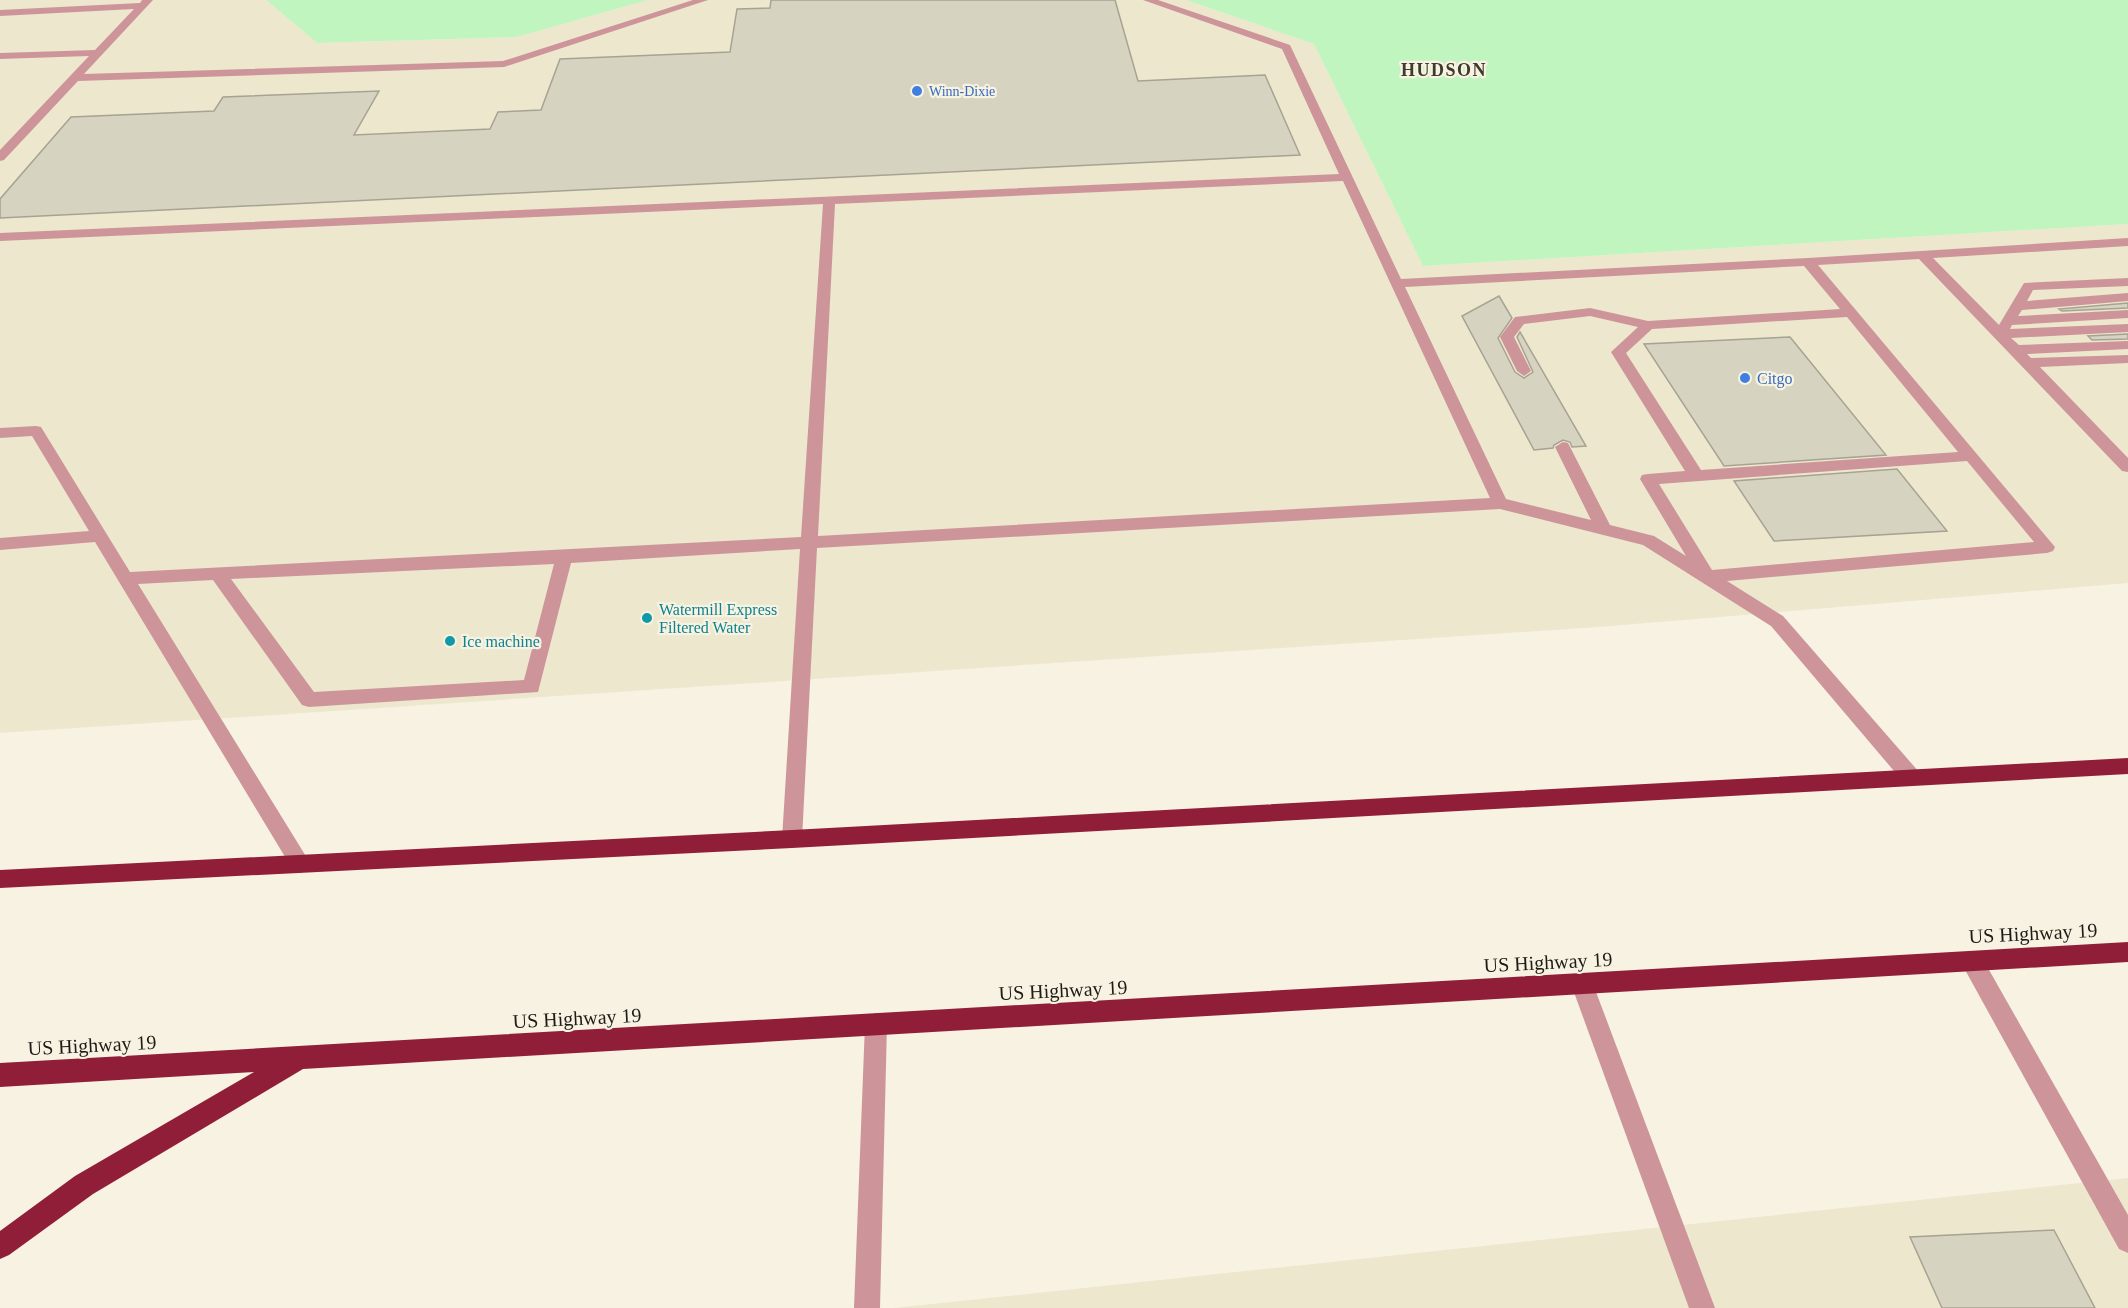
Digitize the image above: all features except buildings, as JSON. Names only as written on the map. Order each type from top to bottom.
[{"type":"highway","points":[[0,879],[792,839],[2128,766]]},
{"type":"highway","name":"US Highway 19","points":[[0,1075],[2128,952]]},
{"type":"highway","points":[[0,1246],[84,1185],[300,1058]]},
{"type":"lane","points":[[74,78],[504,64],[703,0]]},
{"type":"lane","points":[[1148,0],[1286,47],[1500,503]]},
{"type":"lane","points":[[0,157],[145,3]]},
{"type":"lane","points":[[0,13],[145,3]]},
{"type":"lane","points":[[1,57],[98,52]]},
{"type":"lane","points":[[0,237],[1347,177]]},
{"type":"lane","points":[[792,839],[829,201]]},
{"type":"lane","points":[[1398,283],[1808,262],[2128,242]]},
{"type":"lane","points":[[1922,254],[2128,467]]},
{"type":"lane","points":[[1707,577],[2047,547],[1808,262]]},
{"type":"lane","points":[[2000,334],[2029,286],[2128,282]]},
{"type":"lane","points":[[2017,306],[2128,297]]},
{"type":"lane","points":[[1524,371],[1507,337],[1520,320],[1590,312],[1648,325],[1850,313]]},
{"type":"lane","points":[[2008,321],[2128,314]]},
{"type":"lane","points":[[1648,325],[1618,352],[1696,475]]},
{"type":"lane","points":[[2000,334],[2128,328]]},
{"type":"lane","points":[[2016,350],[2128,345]]},
{"type":"lane","points":[[2028,363],[2128,359]]},
{"type":"lane","points":[[0,433],[36,431],[300,864]]},
{"type":"lane","points":[[1563,447],[1604,529]]},
{"type":"lane","points":[[1707,577],[1648,479],[1970,456]]},
{"type":"lane","points":[[126,578],[564,557],[1500,503],[1648,540],[1776,621],[1912,778]]},
{"type":"lane","points":[[0,544],[100,536]]},
{"type":"lane","points":[[218,574],[309,700],[531,687],[564,557]]},
{"type":"lane","points":[[1972,961],[2128,1240]]},
{"type":"lane","points":[[1582,984],[1702,1308]]},
{"type":"lane","points":[[867,1308],[876,1024]]},
{"type":"shaded area","points":[[0,0],[266,0],[317,43],[517,37],[648,0],[1186,0],[1314,44],[1423,266],[2128,224],[2128,583],[1598,627],[0,733]]},
{"type":"shaded area","points":[[2128,1178],[2128,1308],[894,1308]]},
{"type":"green space","points":[[266,0],[648,0],[517,37],[317,43]]},
{"type":"green space","points":[[1186,0],[2128,0],[2128,224],[1423,266],[1314,44]]},
{"type":"place","name":"Winn-Dixie","points":[[917,91]]},
{"type":"place","name":"Citgo","points":[[1745,378]]},
{"type":"place","name":"Watermill Express Filtered Water","points":[[647,618]]},
{"type":"place","name":"Ice machine","points":[[450,641]]},
{"type":"district","name":"HUDSON","points":[[1444,70]]}]
